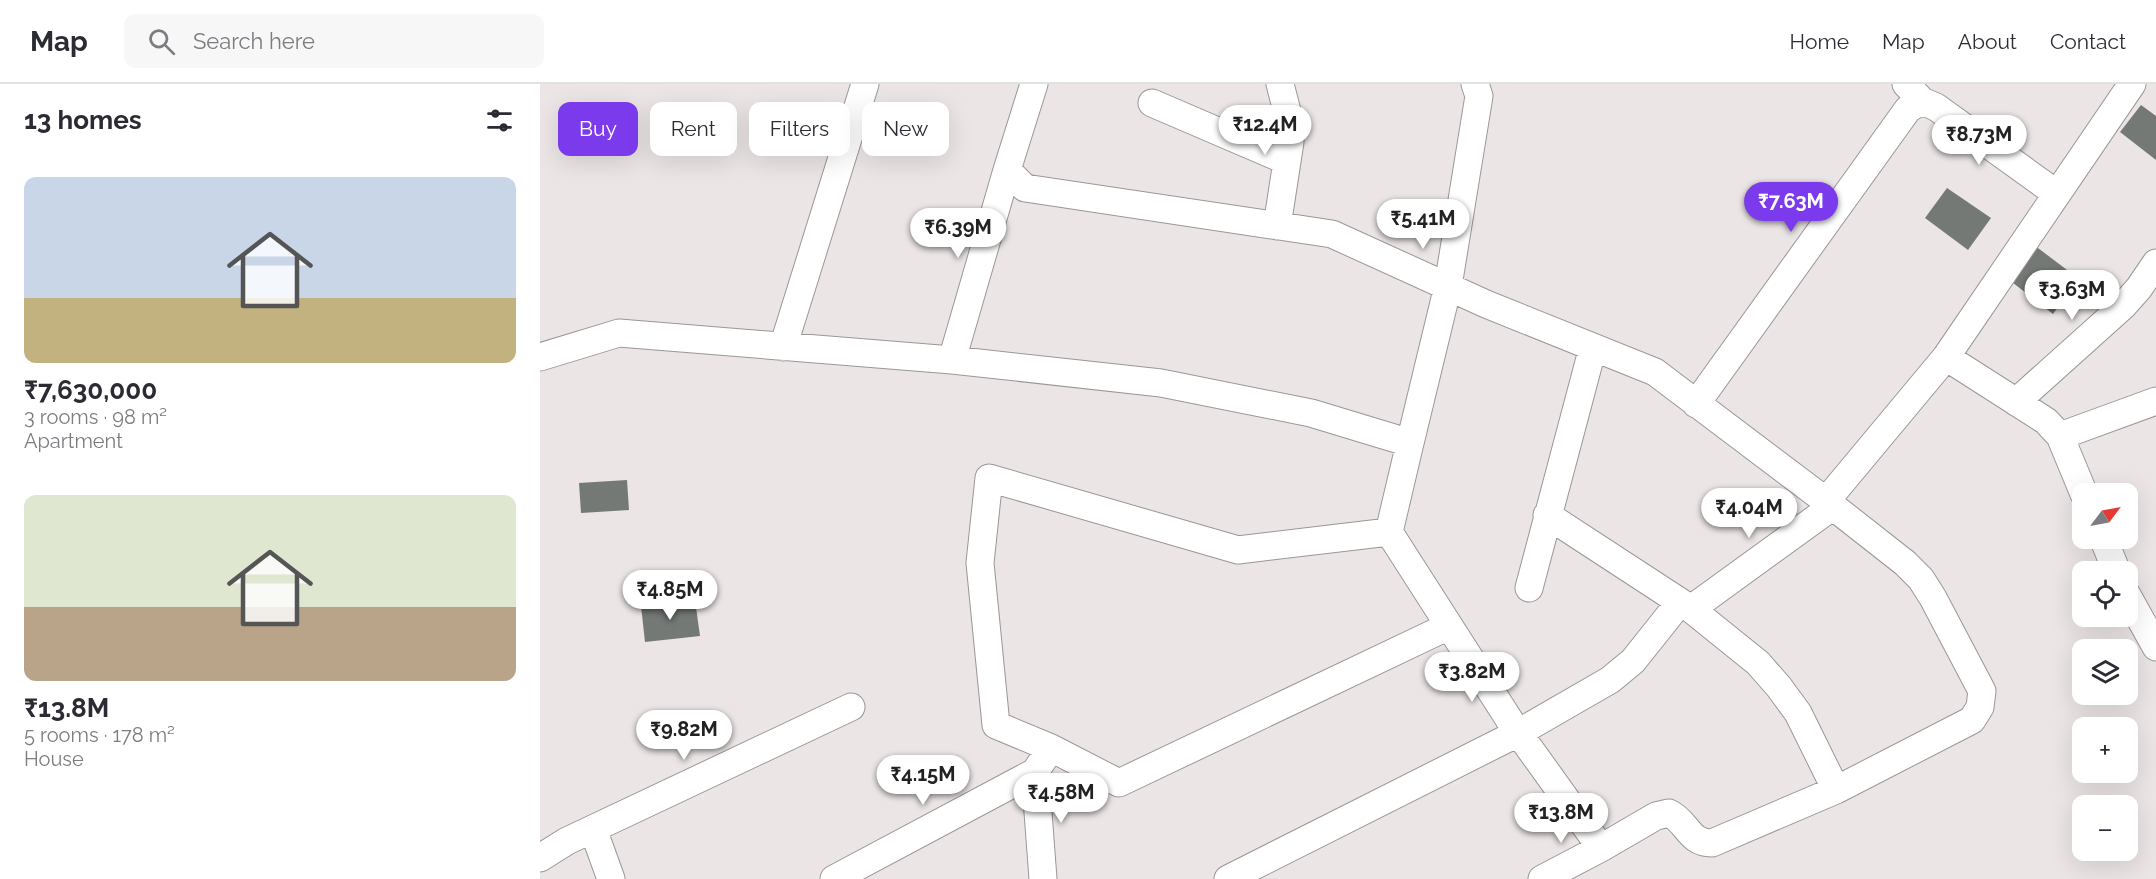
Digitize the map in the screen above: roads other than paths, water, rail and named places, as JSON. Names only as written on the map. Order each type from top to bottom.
[{"type":"street","points":[[783,347],[865,84]]},
{"type":"street","points":[[952,360],[1034,84]]},
{"type":"street","points":[[1277,226],[1290,142],[1288,115],[1281,84]]},
{"type":"street","points":[[1475,84],[1479,96],[1448,286],[1389,532],[1518,733],[1601,848]]},
{"type":"street","points":[[1228,879],[1518,733],[1622,672],[1685,606],[1830,503],[1946,357],[2133,84]]},
{"type":"street","points":[[1696,404],[1908,109],[1914,92],[2057,194]]},
{"type":"street","points":[[1152,104],[1287,161]]},
{"type":"street","points":[[1007,170],[1025,188],[1332,234],[1448,286],[1655,372],[1830,503],[1905,563],[1921,579],[1982,691],[1980,707],[1972,720],[1836,790],[1712,843],[1695,840],[1678,817],[1669,813],[1656,816],[1542,879]]},
{"type":"street","points":[[2016,402],[2123,306],[2156,263]]},
{"type":"street","points":[[540,357],[619,333],[952,360],[1161,383],[1311,413],[1410,443]]},
{"type":"street","points":[[1529,588],[1593,347]]},
{"type":"street","points":[[1946,357],[2046,421],[2060,436],[2079,483]]},
{"type":"street","points":[[2060,436],[2156,401]]},
{"type":"street","points":[[1389,532],[1238,550],[989,478],[980,563],[996,725],[1052,748],[1119,783],[1449,626]]},
{"type":"street","points":[[1547,515],[1685,606],[1758,663],[1798,713],[1836,790]]},
{"type":"street","points":[[2138,610],[2151,630]]},
{"type":"street","points":[[540,858],[567,841],[851,707]]},
{"type":"street","points":[[834,879],[1035,772],[1052,748]]},
{"type":"street","points":[[1035,772],[1043,879]]},
{"type":"street","points":[[593,829],[611,879]]}]
